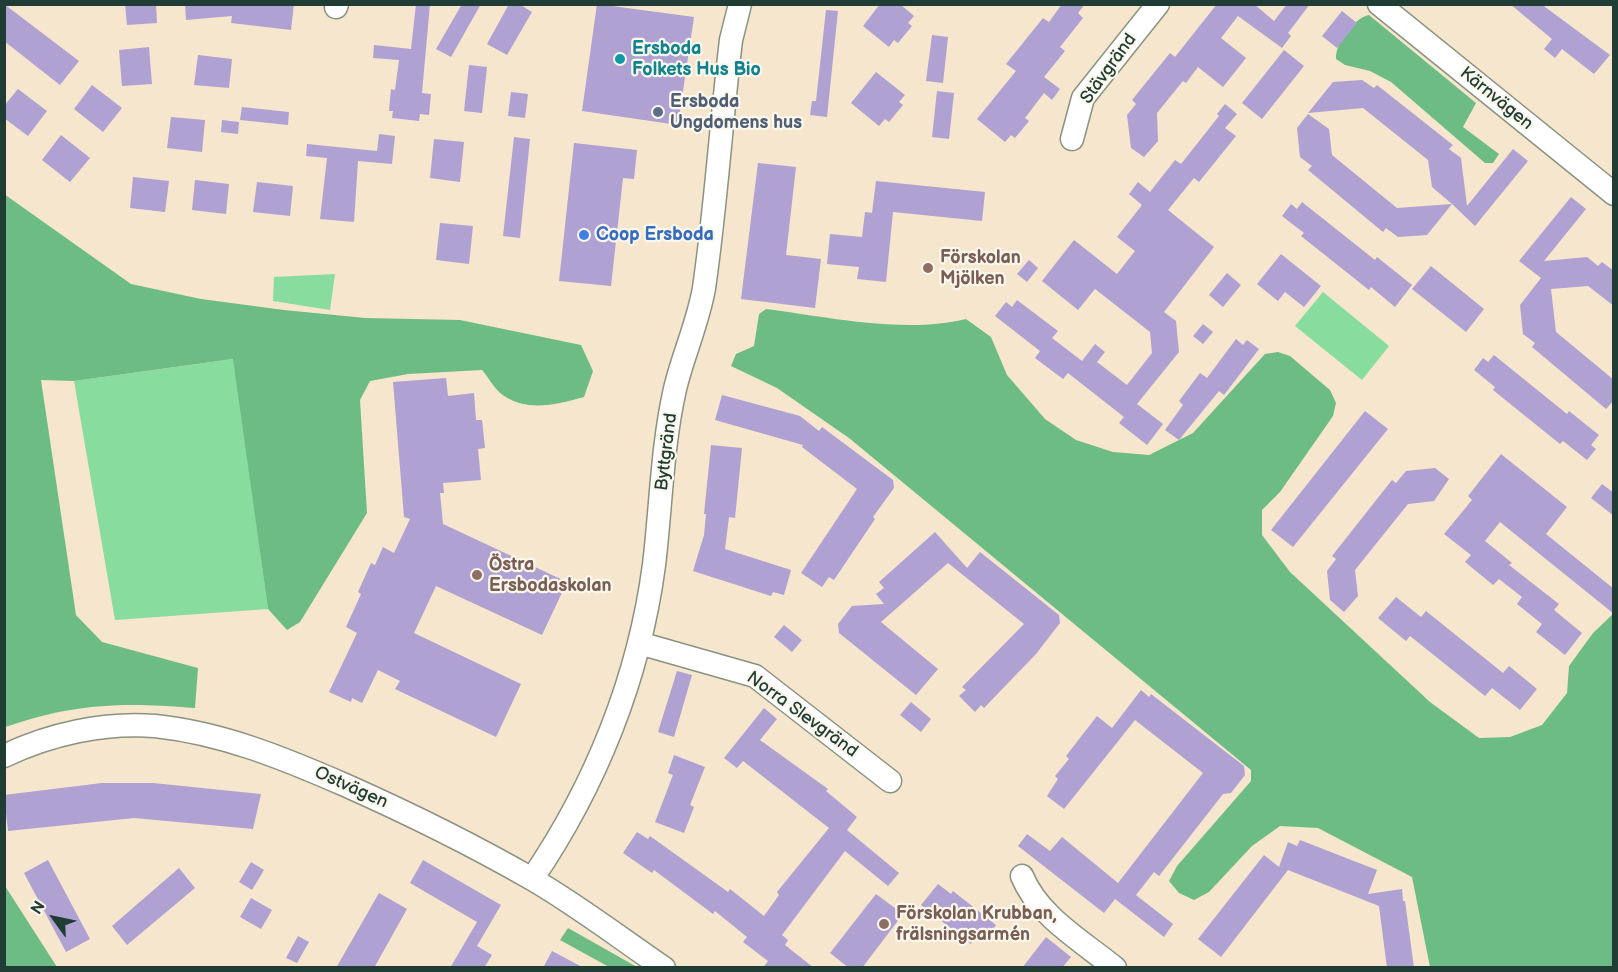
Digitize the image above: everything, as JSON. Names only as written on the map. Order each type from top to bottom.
[{"type":"street","name":"Byttgränd","points":[[532,879],[560,838],[598,764],[627,687],[639,643],[654,567],[675,389],[704,289],[731,40],[740,4]]},
{"type":"street","name":"Stävgränd","points":[[1072,139],[1083,98],[1158,4]]},
{"type":"street","name":"Kärnvägen","points":[[1379,4],[1614,194]]},
{"type":"street","name":"Norra Slevgränd","points":[[639,643],[755,676],[890,781]]},
{"type":"street","name":"Ostvägen","points":[[4,756],[30,744],[82,731],[114,727],[152,726],[227,739],[320,774],[409,813],[532,879],[664,968]]},
{"type":"street","points":[[1022,876],[1029,894],[1048,913],[1115,968]]},
{"type":"green space","points":[[1369,15],[1476,103],[1463,127],[1499,154],[1493,163],[1485,163],[1391,82],[1370,71],[1345,65],[1336,59],[1346,32],[1357,21]]},
{"type":"green space","points":[[4,194],[131,284],[201,299],[284,310],[365,318],[460,320],[581,345],[593,371],[584,397],[562,403],[540,405],[518,403],[508,399],[497,390],[482,370],[408,374],[370,381],[360,400],[367,513],[300,622],[287,630],[268,609],[233,359],[74,381],[41,380],[76,615],[102,642],[198,668],[195,708],[144,705],[99,706],[54,713],[5,727]]},
{"type":"green space","points":[[335,274],[330,310],[273,301],[274,277]]},
{"type":"green space","points":[[1323,292],[1389,346],[1362,380],[1295,326]]},
{"type":"green space","points":[[766,309],[892,325],[918,325],[966,319],[991,337],[1007,375],[1045,419],[1076,440],[1113,452],[1149,455],[1193,433],[1265,354],[1278,352],[1290,356],[1330,390],[1336,403],[1333,416],[1280,492],[1262,510],[1262,535],[1290,572],[1430,702],[1479,738],[1510,737],[1542,725],[1567,693],[1569,666],[1593,633],[1613,614],[1613,967],[1430,967],[1412,877],[1318,828],[1280,826],[1252,846],[1209,892],[1194,900],[1179,893],[1169,881],[1177,866],[1251,781],[1251,770],[849,438],[777,388],[731,366],[736,354],[754,346],[759,314]]},
{"type":"green space","points":[[234,359],[268,609],[115,620],[74,381]]},
{"type":"green space","points":[[5,886],[57,967],[5,967]]},
{"type":"green space","points":[[568,928],[637,967],[609,967],[560,940]]},
{"type":"building","points":[[4,4],[79,61],[60,85],[4,41]]},
{"type":"building","points":[[125,4],[156,4],[157,23],[127,25]]},
{"type":"building","points":[[185,4],[294,4],[291,30],[231,23],[232,16],[186,20]]},
{"type":"building","points":[[416,4],[430,4],[422,93],[431,94],[429,115],[420,114],[419,121],[392,118],[393,111],[389,111],[391,89],[395,90],[399,60],[373,58],[374,45],[411,49]]},
{"type":"building","points":[[462,4],[481,4],[451,57],[436,49]]},
{"type":"building","points":[[509,4],[519,4],[532,12],[507,55],[487,44]]},
{"type":"building","points":[[597,4],[694,17],[678,125],[582,111]]},
{"type":"building","points":[[880,4],[900,4],[914,16],[908,23],[912,26],[898,43],[894,40],[889,47],[863,26]]},
{"type":"building","points":[[1062,4],[1085,4],[1078,13],[1083,18],[1060,47],[1065,51],[1044,77],[1060,89],[1052,100],[1044,93],[1025,118],[1029,121],[1015,138],[1011,135],[1005,142],[977,119],[1016,71],[1006,64],[1043,18],[1049,22]]},
{"type":"building","points":[[1217,4],[1254,4],[1274,21],[1287,4],[1310,4],[1288,33],[1291,36],[1282,48],[1238,16],[1221,38],[1246,58],[1223,87],[1198,67],[1186,83],[1183,81],[1157,113],[1158,141],[1144,157],[1131,148],[1127,115],[1136,104],[1132,100],[1170,53],[1175,57]]},
{"type":"building","points":[[1510,4],[1541,4],[1610,55],[1594,74],[1562,49],[1555,58],[1544,49],[1552,39]]},
{"type":"building","points":[[826,10],[838,11],[827,117],[810,115],[812,101],[816,101]]},
{"type":"building","points":[[1342,11],[1357,23],[1337,48],[1322,36]]},
{"type":"building","points":[[932,35],[948,37],[943,83],[926,81]]},
{"type":"building","points":[[149,47],[152,84],[122,86],[119,50]]},
{"type":"building","points":[[1284,50],[1304,66],[1262,119],[1242,103]]},
{"type":"building","points":[[198,55],[232,59],[229,88],[194,85]]},
{"type":"building","points":[[469,65],[487,67],[482,113],[464,111]]},
{"type":"building","points":[[876,72],[905,95],[899,102],[903,105],[889,122],[885,119],[879,126],[851,103]]},
{"type":"building","points":[[1362,80],[1374,88],[1377,85],[1453,145],[1449,149],[1461,158],[1467,206],[1513,149],[1528,161],[1475,226],[1432,187],[1428,160],[1363,108],[1308,113],[1333,82]]},
{"type":"building","points":[[92,85],[122,108],[103,132],[74,109]]},
{"type":"building","points":[[18,89],[47,111],[28,136],[4,118],[4,106]]},
{"type":"building","points":[[937,91],[954,93],[949,139],[932,137]]},
{"type":"building","points":[[511,92],[528,94],[525,118],[508,116]]},
{"type":"building","points":[[1225,104],[1237,114],[1225,128],[1236,136],[1199,182],[1194,178],[1168,210],[1214,247],[1164,312],[1176,321],[1179,352],[1137,404],[1163,424],[1147,445],[1119,423],[1124,417],[1068,373],[1063,379],[1035,358],[1040,351],[995,316],[1006,302],[1012,307],[1017,300],[1058,331],[1052,338],[1082,361],[1095,344],[1105,352],[1097,362],[1127,385],[1152,353],[1150,332],[1095,289],[1078,310],[1042,281],[1074,240],[1117,274],[1135,251],[1117,237],[1142,205],[1129,194],[1138,182],[1150,192],[1175,160],[1181,164],[1219,116],[1217,114]]},
{"type":"building","points":[[242,107],[289,112],[288,125],[240,120]]},
{"type":"building","points":[[1308,114],[1329,129],[1332,155],[1397,208],[1452,204],[1427,235],[1398,237],[1386,228],[1383,232],[1308,170],[1312,166],[1300,157],[1297,128]]},
{"type":"building","points":[[171,117],[205,120],[202,152],[167,148]]},
{"type":"building","points":[[222,120],[239,122],[238,134],[221,132]]},
{"type":"building","points":[[379,134],[395,136],[392,164],[358,161],[354,222],[320,219],[327,158],[306,156],[307,144],[377,151]]},
{"type":"building","points":[[61,135],[90,158],[70,182],[42,160]]},
{"type":"building","points":[[514,137],[530,139],[520,238],[503,236]]},
{"type":"building","points":[[434,139],[464,142],[460,182],[430,178]]},
{"type":"building","points":[[574,143],[637,150],[634,179],[623,178],[611,286],[559,281]]},
{"type":"building","points":[[758,163],[796,167],[786,255],[821,259],[815,308],[741,299]]},
{"type":"building","points":[[133,177],[169,181],[165,212],[130,208]]},
{"type":"building","points":[[195,180],[229,184],[226,214],[192,210]]},
{"type":"building","points":[[876,181],[985,192],[982,221],[893,212],[886,282],[857,279],[859,267],[827,264],[830,234],[862,237],[865,212],[872,213]]},
{"type":"building","points":[[257,182],[293,186],[290,216],[253,212]]},
{"type":"building","points":[[1571,197],[1586,209],[1544,261],[1587,257],[1598,266],[1602,262],[1614,271],[1614,306],[1588,286],[1551,289],[1556,332],[1614,380],[1614,400],[1606,409],[1532,347],[1535,343],[1523,334],[1520,305],[1541,278],[1519,261]]},
{"type":"building","points":[[1302,202],[1375,260],[1377,257],[1412,285],[1395,307],[1371,287],[1369,290],[1301,236],[1304,233],[1282,216],[1291,204],[1297,209]]},
{"type":"building","points":[[440,223],[473,226],[469,264],[436,260]]},
{"type":"building","points":[[1281,254],[1321,286],[1304,307],[1285,292],[1278,301],[1257,284]]},
{"type":"building","points":[[1029,260],[1038,268],[1027,282],[1017,274]]},
{"type":"building","points":[[1431,266],[1484,309],[1466,332],[1412,289]]},
{"type":"building","points":[[1227,273],[1241,285],[1223,307],[1209,295]]},
{"type":"building","points":[[1203,324],[1213,332],[1203,344],[1193,336]]},
{"type":"building","points":[[1236,339],[1243,345],[1247,340],[1259,349],[1224,395],[1219,391],[1179,440],[1165,430],[1183,405],[1179,401],[1200,373],[1207,378]]},
{"type":"building","points":[[1494,355],[1567,414],[1569,411],[1599,435],[1591,445],[1596,449],[1587,460],[1563,441],[1560,444],[1493,390],[1495,387],[1474,370],[1483,358],[1488,362]]},
{"type":"building","points":[[446,378],[448,396],[474,393],[476,420],[482,420],[485,448],[478,449],[481,480],[443,483],[444,493],[440,493],[443,524],[567,582],[542,635],[436,586],[414,633],[521,684],[496,737],[395,689],[400,681],[378,670],[362,703],[352,698],[351,702],[329,692],[357,633],[346,627],[361,594],[358,592],[371,563],[375,565],[383,547],[394,553],[410,519],[404,517],[393,382]]},
{"type":"building","points":[[722,395],[800,416],[819,431],[822,427],[893,480],[894,488],[873,517],[875,519],[834,580],[829,577],[822,587],[801,573],[857,489],[802,447],[803,445],[715,420]]},
{"type":"building","points":[[1365,411],[1388,429],[1293,547],[1271,530]]},
{"type":"building","points":[[711,445],[742,448],[735,518],[729,517],[725,549],[791,570],[784,595],[773,592],[771,596],[693,571],[704,535]]},
{"type":"building","points":[[1501,454],[1567,507],[1546,534],[1614,589],[1614,614],[1500,522],[1485,541],[1512,563],[1509,565],[1559,604],[1554,610],[1582,633],[1565,655],[1536,632],[1542,624],[1517,604],[1522,597],[1499,579],[1493,585],[1465,562],[1471,555],[1444,534],[1472,500],[1468,496]]},
{"type":"building","points":[[1435,468],[1449,479],[1434,501],[1408,504],[1355,570],[1358,596],[1344,612],[1330,600],[1327,571],[1336,559],[1332,556],[1392,480],[1396,483],[1406,471]]},
{"type":"building","points":[[1602,484],[1614,493],[1614,516],[1591,498]]},
{"type":"building","points":[[935,532],[967,568],[980,552],[1059,615],[1060,623],[1036,654],[984,708],[981,705],[975,712],[959,696],[966,690],[962,687],[1024,624],[948,563],[881,622],[938,669],[916,695],[839,633],[838,624],[852,606],[884,604],[876,594],[884,588],[879,582]]},
{"type":"building","points":[[1396,597],[1421,617],[1426,611],[1503,673],[1509,666],[1537,689],[1520,710],[1492,688],[1485,696],[1410,636],[1406,641],[1378,618]]},
{"type":"building","points":[[784,625],[802,640],[792,652],[774,637]]},
{"type":"building","points":[[677,671],[692,675],[674,737],[658,732]]},
{"type":"building","points":[[1141,690],[1149,697],[1151,694],[1244,766],[1245,775],[1231,793],[1223,794],[1159,876],[1154,872],[1136,895],[1173,924],[1164,937],[1115,899],[1104,913],[1018,846],[1027,834],[1050,851],[1062,837],[1118,883],[1203,773],[1135,720],[1064,809],[1047,796],[1058,779],[1055,776],[1069,759],[1066,756],[1097,716],[1112,728]]},
{"type":"building","points":[[911,702],[931,719],[921,732],[900,715]]},
{"type":"building","points":[[764,708],[777,719],[760,740],[828,789],[826,791],[857,817],[847,830],[899,873],[888,886],[845,851],[782,935],[788,940],[785,945],[814,968],[763,968],[768,961],[743,942],[747,937],[715,911],[713,914],[654,870],[652,873],[623,853],[637,832],[648,839],[650,836],[728,892],[730,889],[764,916],[779,895],[777,892],[829,828],[743,761],[737,768],[724,758]]},
{"type":"building","points":[[674,755],[705,767],[690,805],[694,807],[684,833],[655,822],[673,775],[668,773]]},
{"type":"building","points":[[102,783],[153,783],[261,794],[253,829],[134,818],[8,831],[4,795]]},
{"type":"building","points":[[1300,840],[1377,870],[1368,894],[1402,889],[1414,968],[1387,968],[1379,906],[1288,870],[1221,957],[1198,939],[1264,855],[1279,867],[1288,842],[1297,846]]},
{"type":"building","points":[[48,860],[90,939],[66,952],[24,873]]},
{"type":"building","points":[[423,860],[501,905],[477,946],[492,955],[484,968],[450,968],[477,922],[410,883]]},
{"type":"building","points":[[251,862],[264,870],[252,890],[239,882]]},
{"type":"building","points":[[179,868],[195,888],[127,945],[112,926]]},
{"type":"building","points":[[938,884],[951,894],[953,891],[996,925],[986,939],[978,933],[971,944],[921,905]]},
{"type":"building","points":[[379,893],[407,909],[374,968],[336,968]]},
{"type":"building","points":[[876,894],[903,914],[862,968],[849,968],[830,953]]},
{"type":"building","points":[[251,898],[272,910],[261,929],[240,917]]},
{"type":"building","points":[[298,936],[309,942],[297,963],[286,958]]},
{"type":"building","points":[[1046,937],[1071,957],[1062,968],[1022,968]]},
{"type":"building","points":[[552,951],[584,968],[543,968]]},
{"type":"place","name":"Ersboda Folkets Hus Bio","points":[[620,59]]},
{"type":"place","name":"Ersboda Ungdomens hus","points":[[658,112]]},
{"type":"place","name":"Coop Ersboda","points":[[584,235]]},
{"type":"place","name":"Förskolan Mjölken","points":[[928,268]]},
{"type":"place","name":"Östra Ersbodaskolan","points":[[477,575]]},
{"type":"place","name":"Förskolan Krubban, frälsningsarmén","points":[[884,924]]}]
